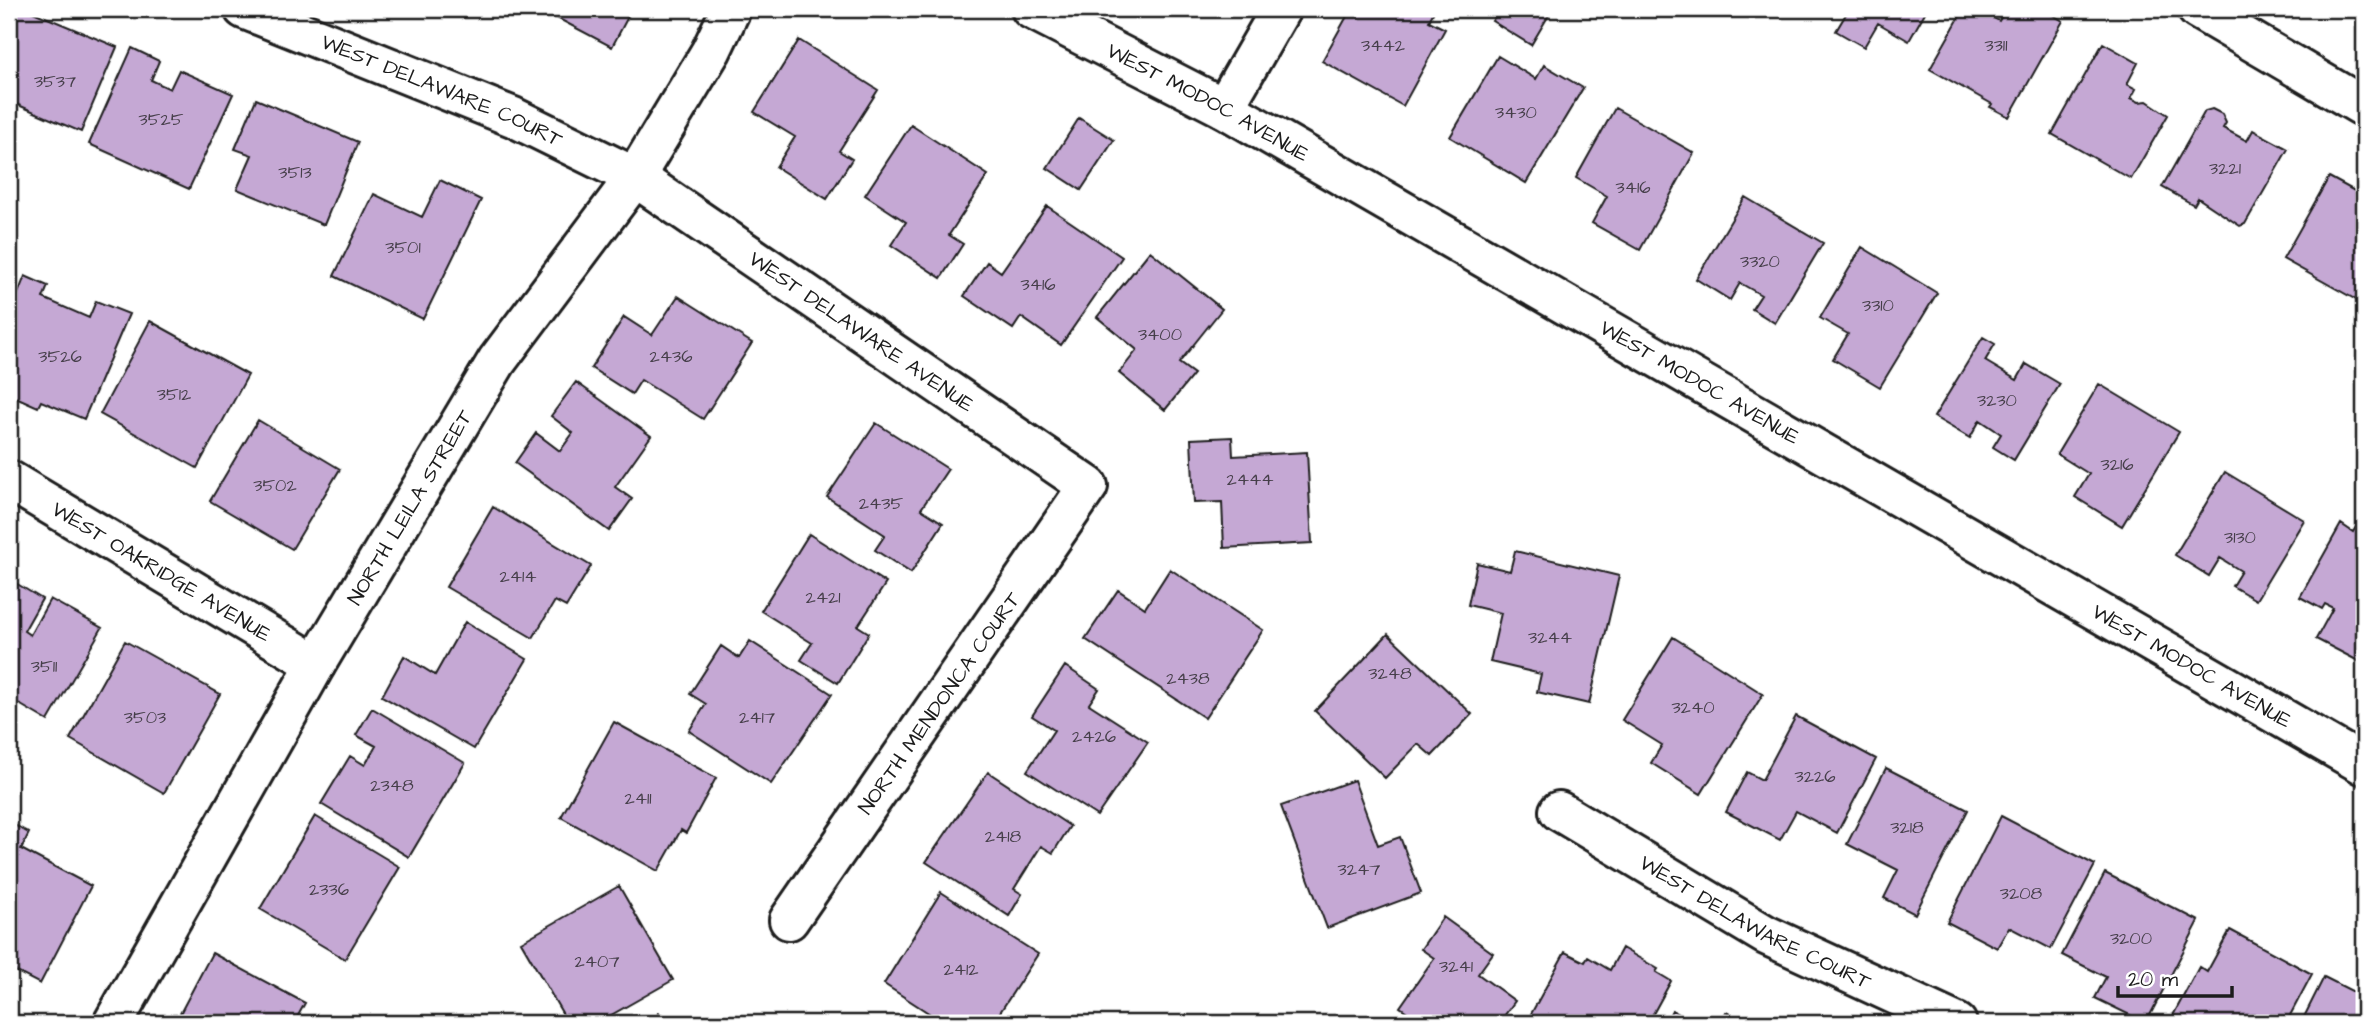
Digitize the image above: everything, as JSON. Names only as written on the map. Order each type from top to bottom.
[{"type":"street","name":"WEST DELAWARE COURT","points":[[244,9],[513,117],[635,177]]},
{"type":"street","name":"NORTH LEILA STREET","points":[[113,1023],[316,664],[497,361],[635,177],[711,51],[731,9]]},
{"type":"street","name":"WEST MODOC AVENUE","points":[[1031,9],[1224,108],[2364,765]]},
{"type":"street","points":[[1224,108],[1281,9]]},
{"type":"street","points":[[2197,9],[2364,107]]},
{"type":"street","name":"WEST DELAWARE AVENUE","points":[[635,177],[1088,486]]},
{"type":"street","name":"WEST OAKRIDGE AVENUE","points":[[9,480],[316,664]]},
{"type":"street","name":"NORTH MENDONCA COURT","points":[[789,920],[1088,486]]},
{"type":"street","name":"WEST DELAWARE COURT","points":[[1559,811],[1766,935],[1957,1023]]},
{"type":"building","points":[[12,9],[26,9],[117,47],[81,132],[9,101],[9,15]]},
{"type":"building","points":[[540,9],[632,9],[612,47]]},
{"type":"building","points":[[1351,9],[1435,9],[1429,21],[1445,29],[1403,106],[1322,61]]},
{"type":"building","points":[[1500,9],[1552,10],[1531,45],[1492,21]]},
{"type":"building","points":[[1849,9],[1927,9],[1909,41],[1878,23],[1864,47],[1836,31]]},
{"type":"building","points":[[1964,9],[1987,9],[1994,13],[1992,17],[1999,21],[2006,9],[2042,9],[2063,21],[2009,117],[1990,107],[1992,104],[1930,69]]},
{"type":"building","points":[[799,40],[878,90],[839,151],[852,159],[827,199],[776,167],[795,137],[754,112]]},
{"type":"building","points":[[2103,43],[2138,63],[2127,84],[2136,89],[2131,98],[2139,102],[2147,101],[2168,115],[2131,179],[2052,134]]},
{"type":"building","points":[[132,48],[159,61],[151,80],[170,89],[179,70],[233,94],[189,189],[89,144]]},
{"type":"building","points":[[1498,56],[1536,79],[1544,65],[1583,88],[1526,183],[1450,137]]},
{"type":"building","points":[[256,99],[358,142],[324,225],[237,189],[252,155],[235,149]]},
{"type":"building","points":[[1615,108],[1694,153],[1640,250],[1592,223],[1607,196],[1576,178]]},
{"type":"building","points":[[2212,109],[2222,114],[2226,123],[2223,128],[2247,141],[2253,130],[2288,149],[2245,224],[2240,226],[2198,198],[2194,205],[2162,187],[2205,111]]},
{"type":"building","points":[[1079,118],[1114,140],[1081,190],[1047,168]]},
{"type":"building","points":[[911,125],[988,175],[949,235],[963,244],[941,278],[891,245],[906,222],[865,195]]},
{"type":"building","points":[[2329,177],[2362,195],[2360,199],[2364,202],[2364,295],[2360,302],[2283,259]]},
{"type":"building","points":[[440,180],[481,200],[423,319],[334,276],[374,194],[422,217]]},
{"type":"building","points":[[1745,197],[1823,243],[1775,323],[1752,309],[1761,295],[1740,283],[1730,300],[1696,279]]},
{"type":"building","points":[[1047,206],[1122,257],[1061,345],[1021,317],[1013,329],[964,296],[987,262],[1001,272]]},
{"type":"building","points":[[1862,247],[1937,293],[1880,387],[1833,359],[1848,334],[1820,318]]},
{"type":"building","points":[[1150,251],[1222,309],[1179,363],[1194,374],[1165,410],[1119,373],[1137,350],[1097,317]]},
{"type":"building","points":[[25,276],[48,286],[43,298],[89,318],[96,301],[129,314],[84,419],[41,401],[38,407],[9,394],[9,316]]},
{"type":"building","points":[[678,296],[752,343],[703,419],[641,380],[632,394],[591,368],[624,317],[652,335]]},
{"type":"building","points":[[150,321],[248,375],[197,468],[100,414]]},
{"type":"building","points":[[1983,337],[1995,344],[1985,361],[2017,380],[2026,364],[2060,384],[2014,460],[1993,447],[2001,434],[1980,420],[1970,438],[1934,417]]},
{"type":"building","points":[[576,382],[651,436],[615,487],[632,499],[609,531],[515,463],[536,433],[560,451],[573,433],[551,416]]},
{"type":"building","points":[[2099,384],[2179,432],[2122,526],[2075,497],[2089,474],[2057,454]]},
{"type":"building","points":[[258,420],[340,469],[292,549],[210,501]]},
{"type":"building","points":[[876,423],[948,469],[921,509],[943,523],[911,573],[875,550],[885,535],[827,497]]},
{"type":"building","points":[[1232,437],[1233,456],[1307,452],[1312,543],[1224,548],[1222,502],[1194,503],[1191,439]]},
{"type":"building","points":[[2225,472],[2304,520],[2256,600],[2232,586],[2241,571],[2220,558],[2209,576],[2175,555]]},
{"type":"building","points":[[493,507],[591,566],[566,607],[555,601],[533,638],[446,587]]},
{"type":"building","points":[[2363,515],[2364,664],[2316,639],[2333,608],[2325,604],[2322,609],[2300,597],[2341,524],[2353,532]]},
{"type":"building","points":[[809,534],[886,583],[858,626],[869,633],[838,683],[801,660],[812,643],[761,611]]},
{"type":"building","points":[[1515,551],[1619,576],[1589,704],[1537,692],[1541,674],[1490,662],[1501,613],[1468,605],[1477,563],[1510,571]]},
{"type":"building","points":[[1170,569],[1263,630],[1205,718],[1085,639],[1118,590],[1145,608]]},
{"type":"building","points":[[9,579],[42,599],[24,631],[30,635],[50,599],[102,628],[48,721],[9,698]]},
{"type":"building","points":[[465,622],[527,659],[474,749],[382,696],[404,656],[435,675]]},
{"type":"building","points":[[1388,634],[1472,714],[1432,756],[1418,744],[1385,778],[1315,711]]},
{"type":"building","points":[[1673,637],[1763,694],[1701,794],[1651,763],[1662,745],[1622,720]]},
{"type":"building","points":[[125,641],[220,694],[164,793],[70,739]]},
{"type":"building","points":[[750,641],[832,694],[771,784],[689,731],[706,704],[690,694],[721,646],[739,658]]},
{"type":"building","points":[[1065,666],[1099,689],[1089,704],[1148,742],[1097,816],[1027,771],[1054,730],[1032,716]]},
{"type":"building","points":[[372,708],[465,763],[409,857],[321,804],[350,756],[365,765],[376,746],[356,735]]},
{"type":"building","points":[[1796,716],[1876,759],[1837,833],[1796,811],[1780,840],[1726,812],[1747,772],[1762,780]]},
{"type":"building","points":[[614,722],[716,778],[686,833],[681,830],[658,871],[561,817]]},
{"type":"building","points":[[1886,768],[1968,810],[1915,914],[1884,898],[1898,870],[1847,844]]},
{"type":"building","points":[[988,772],[1070,826],[1053,853],[1041,846],[1014,889],[1022,894],[1009,916],[926,862]]},
{"type":"building","points":[[1354,780],[1378,845],[1400,837],[1421,893],[1327,928],[1281,806]]},
{"type":"building","points":[[315,816],[400,867],[345,959],[260,909]]},
{"type":"building","points":[[2001,816],[2095,865],[2051,949],[2009,927],[1997,948],[1947,922]]},
{"type":"building","points":[[9,822],[29,833],[21,849],[91,886],[40,984],[9,968]]},
{"type":"building","points":[[2105,873],[2199,921],[2146,1023],[2095,998],[2106,977],[2062,955]]},
{"type":"building","points":[[619,886],[673,980],[597,1023],[568,1023],[521,942]]},
{"type":"building","points":[[941,892],[1038,954],[993,1023],[944,1023],[884,984]]},
{"type":"building","points":[[1443,917],[1493,953],[1478,974],[1515,1001],[1499,1023],[1423,1023],[1400,1007],[1434,958],[1421,949]]},
{"type":"building","points":[[2230,930],[2312,974],[2286,1023],[2169,1023],[2199,967],[2207,972]]},
{"type":"building","points":[[1622,948],[1658,969],[1656,972],[1671,981],[1648,1023],[1526,1023],[1565,952],[1585,962],[1588,957],[1610,970]]},
{"type":"building","points":[[212,953],[305,1003],[294,1023],[175,1023]]},
{"type":"building","points":[[2324,977],[2364,997],[2364,1023],[2301,1023]]},
{"type":"building","points":[[1672,1010],[1695,1023],[1665,1023]]},
{"type":"building","points":[[1726,1012],[1746,1023],[1720,1023]]},
{"type":"building","points":[[658,1013],[687,1023],[655,1023]]}]
